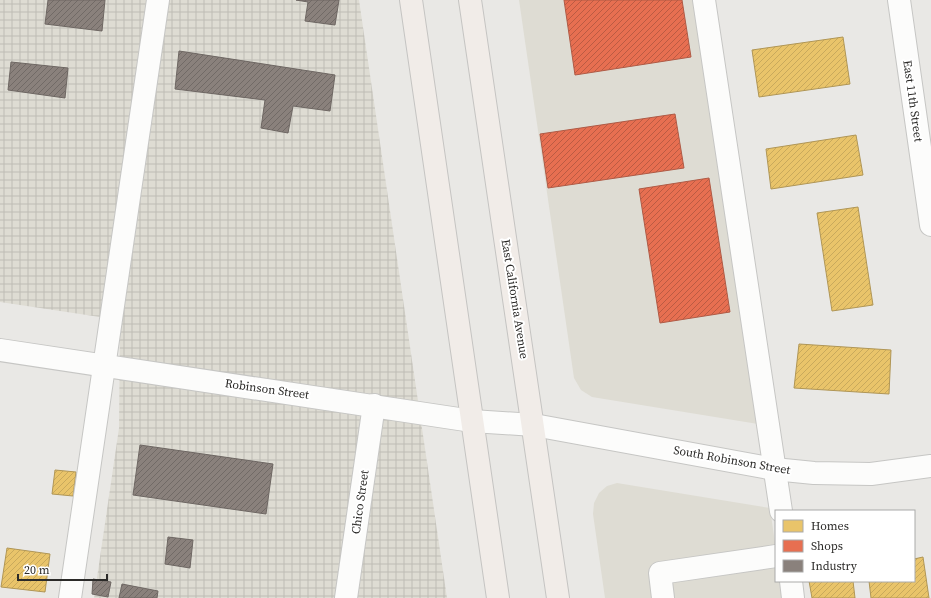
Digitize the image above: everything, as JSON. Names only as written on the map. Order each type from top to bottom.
[{"type":"main road","points":[[411,0],[498,598]]},
{"type":"main road","name":"East California Avenue","points":[[470,0],[534,425],[558,598]]},
{"type":"street","points":[[70,598],[158,0]]},
{"type":"street","points":[[704,0],[781,510]]},
{"type":"street","name":"East 11th Street","points":[[899,0],[925,134],[931,225]]},
{"type":"street","name":"Robinson Street","points":[[0,350],[374,405],[472,421],[534,425]]},
{"type":"street","name":"Chico Street","points":[[346,598],[374,405]]},
{"type":"street","name":"South Robinson Street","points":[[534,425],[774,469],[814,473],[871,474],[931,466]]},
{"type":"street","points":[[663,598],[660,573],[775,556]]},
{"type":"street","points":[[791,582],[793,598]]},
{"type":"shaded area","points":[[0,0],[359,0],[447,598],[94,598],[119,428],[120,320],[0,302]]},
{"type":"shaded area","points":[[519,0],[697,0],[758,424],[592,397],[581,390],[574,378]]},
{"type":"shaded area","points":[[617,483],[770,508],[775,543],[775,582],[781,582],[783,598],[605,598],[593,514],[594,503],[599,493],[607,486]]},
{"type":"building: Homes","points":[[843,37],[850,84],[759,97],[752,50]]},
{"type":"building: Homes","points":[[856,135],[863,175],[771,189],[766,149]]},
{"type":"building: Homes","points":[[858,207],[873,305],[832,311],[817,213]]},
{"type":"building: Homes","points":[[799,344],[891,350],[889,394],[794,388]]},
{"type":"building: Homes","points":[[55,470],[76,472],[73,496],[52,494]]},
{"type":"building: Homes","points":[[7,548],[50,554],[45,592],[1,587]]},
{"type":"building: Homes","points":[[923,557],[929,598],[871,598],[869,582],[915,582],[915,559]]},
{"type":"building: Homes","points":[[809,582],[853,582],[855,598],[812,598]]},
{"type":"building: Shops","points":[[564,0],[682,0],[691,57],[575,75]]},
{"type":"building: Shops","points":[[675,114],[684,168],[548,188],[540,134]]},
{"type":"building: Shops","points":[[709,178],[730,312],[660,323],[639,189]]},
{"type":"building: Industry","points":[[48,0],[105,0],[102,31],[45,24]]},
{"type":"building: Industry","points":[[296,0],[339,0],[335,25],[305,21],[308,2]]},
{"type":"building: Industry","points":[[179,51],[335,75],[330,111],[293,106],[288,133],[261,128],[265,100],[175,89]]},
{"type":"building: Industry","points":[[11,62],[68,68],[65,98],[8,90]]},
{"type":"building: Industry","points":[[140,445],[273,464],[266,514],[133,495]]},
{"type":"building: Industry","points":[[168,537],[193,540],[190,568],[165,564]]},
{"type":"building: Industry","points":[[93,579],[111,582],[108,597],[92,594]]},
{"type":"building: Industry","points":[[122,584],[158,591],[157,598],[119,598]]}]
